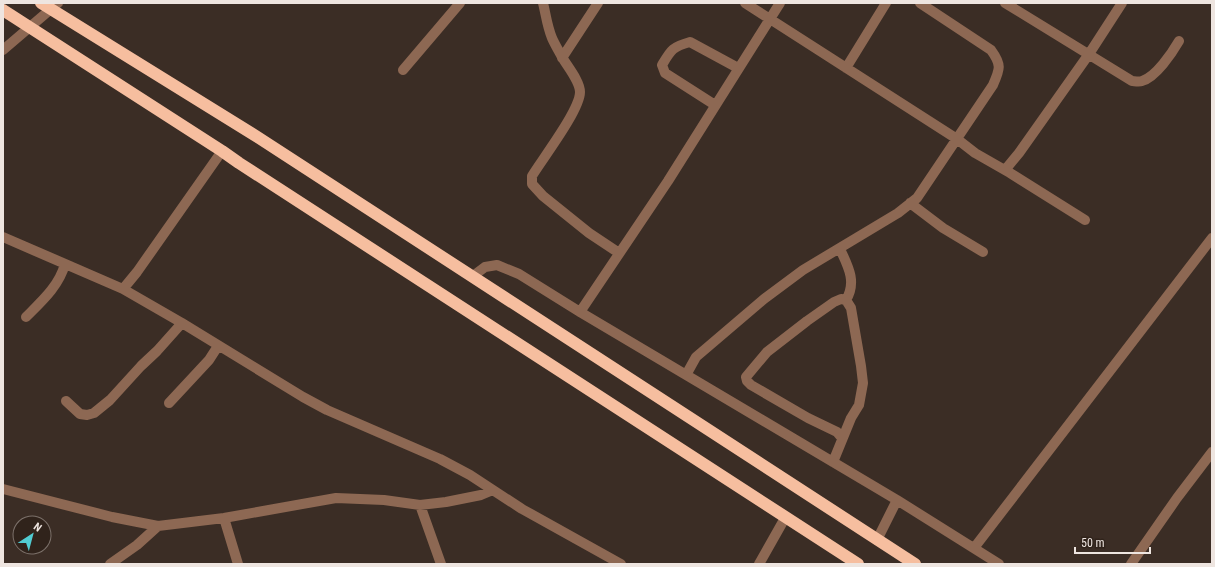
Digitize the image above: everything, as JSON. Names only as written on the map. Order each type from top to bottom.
[{"type":"highway","points":[[41,3],[259,138],[915,564]]},
{"type":"highway","points":[[3,10],[222,150],[239,163],[858,564]]},
{"type":"street","points":[[3,50],[58,3]]},
{"type":"street","points":[[403,70],[460,3]]},
{"type":"street","points":[[543,3],[546,22],[562,58],[581,90],[579,101],[572,115],[532,176],[532,184],[543,196],[589,233],[619,253]]},
{"type":"street","points":[[562,58],[598,3]]},
{"type":"street","points":[[745,3],[957,139],[974,153],[1005,170],[1085,220]]},
{"type":"street","points":[[580,312],[668,181],[769,18],[780,3]]},
{"type":"street","points":[[846,68],[886,3]]},
{"type":"street","points":[[686,375],[696,357],[764,300],[803,270],[898,213],[917,198],[993,85],[999,70],[999,60],[991,50],[920,3]]},
{"type":"street","points":[[1006,3],[1132,81],[1141,81],[1150,75],[1167,60],[1179,41]]},
{"type":"street","points":[[1005,170],[1020,153],[1089,54],[1122,3]]},
{"type":"street","points":[[715,105],[665,74],[662,65],[668,54],[677,46],[690,42],[738,68]]},
{"type":"street","points":[[123,289],[137,272],[222,150]]},
{"type":"street","points":[[910,203],[943,228],[982,252]]},
{"type":"street","points":[[3,236],[123,289],[182,322],[218,346],[303,397],[327,410],[426,452],[470,475],[522,509],[621,564]]},
{"type":"street","points":[[974,548],[1212,238]]},
{"type":"street","points":[[840,249],[847,262],[852,286],[846,300]]},
{"type":"street","points":[[26,317],[56,284],[62,275],[64,264]]},
{"type":"street","points":[[473,276],[485,267],[497,265],[519,274],[580,312],[896,500],[999,564]]},
{"type":"street","points":[[833,462],[842,438],[859,405],[862,383],[861,366],[852,308],[846,300],[842,299],[834,302],[807,321],[767,352],[746,377],[747,382],[751,385],[808,418],[837,432],[842,438]]},
{"type":"street","points":[[66,401],[80,414],[87,415],[94,413],[110,400],[157,351],[182,322]]},
{"type":"street","points":[[169,402],[206,365],[218,346]]},
{"type":"street","points":[[1131,564],[1177,498],[1212,452]]},
{"type":"street","points":[[3,488],[112,516],[158,526],[224,518],[336,498],[384,500],[420,505],[446,502],[481,495],[493,490]]},
{"type":"street","points":[[878,540],[896,500]]},
{"type":"street","points":[[420,505],[441,564]]},
{"type":"street","points":[[224,518],[238,564]]},
{"type":"street","points":[[759,564],[786,518]]},
{"type":"street","points":[[110,564],[123,561],[158,526]]}]
